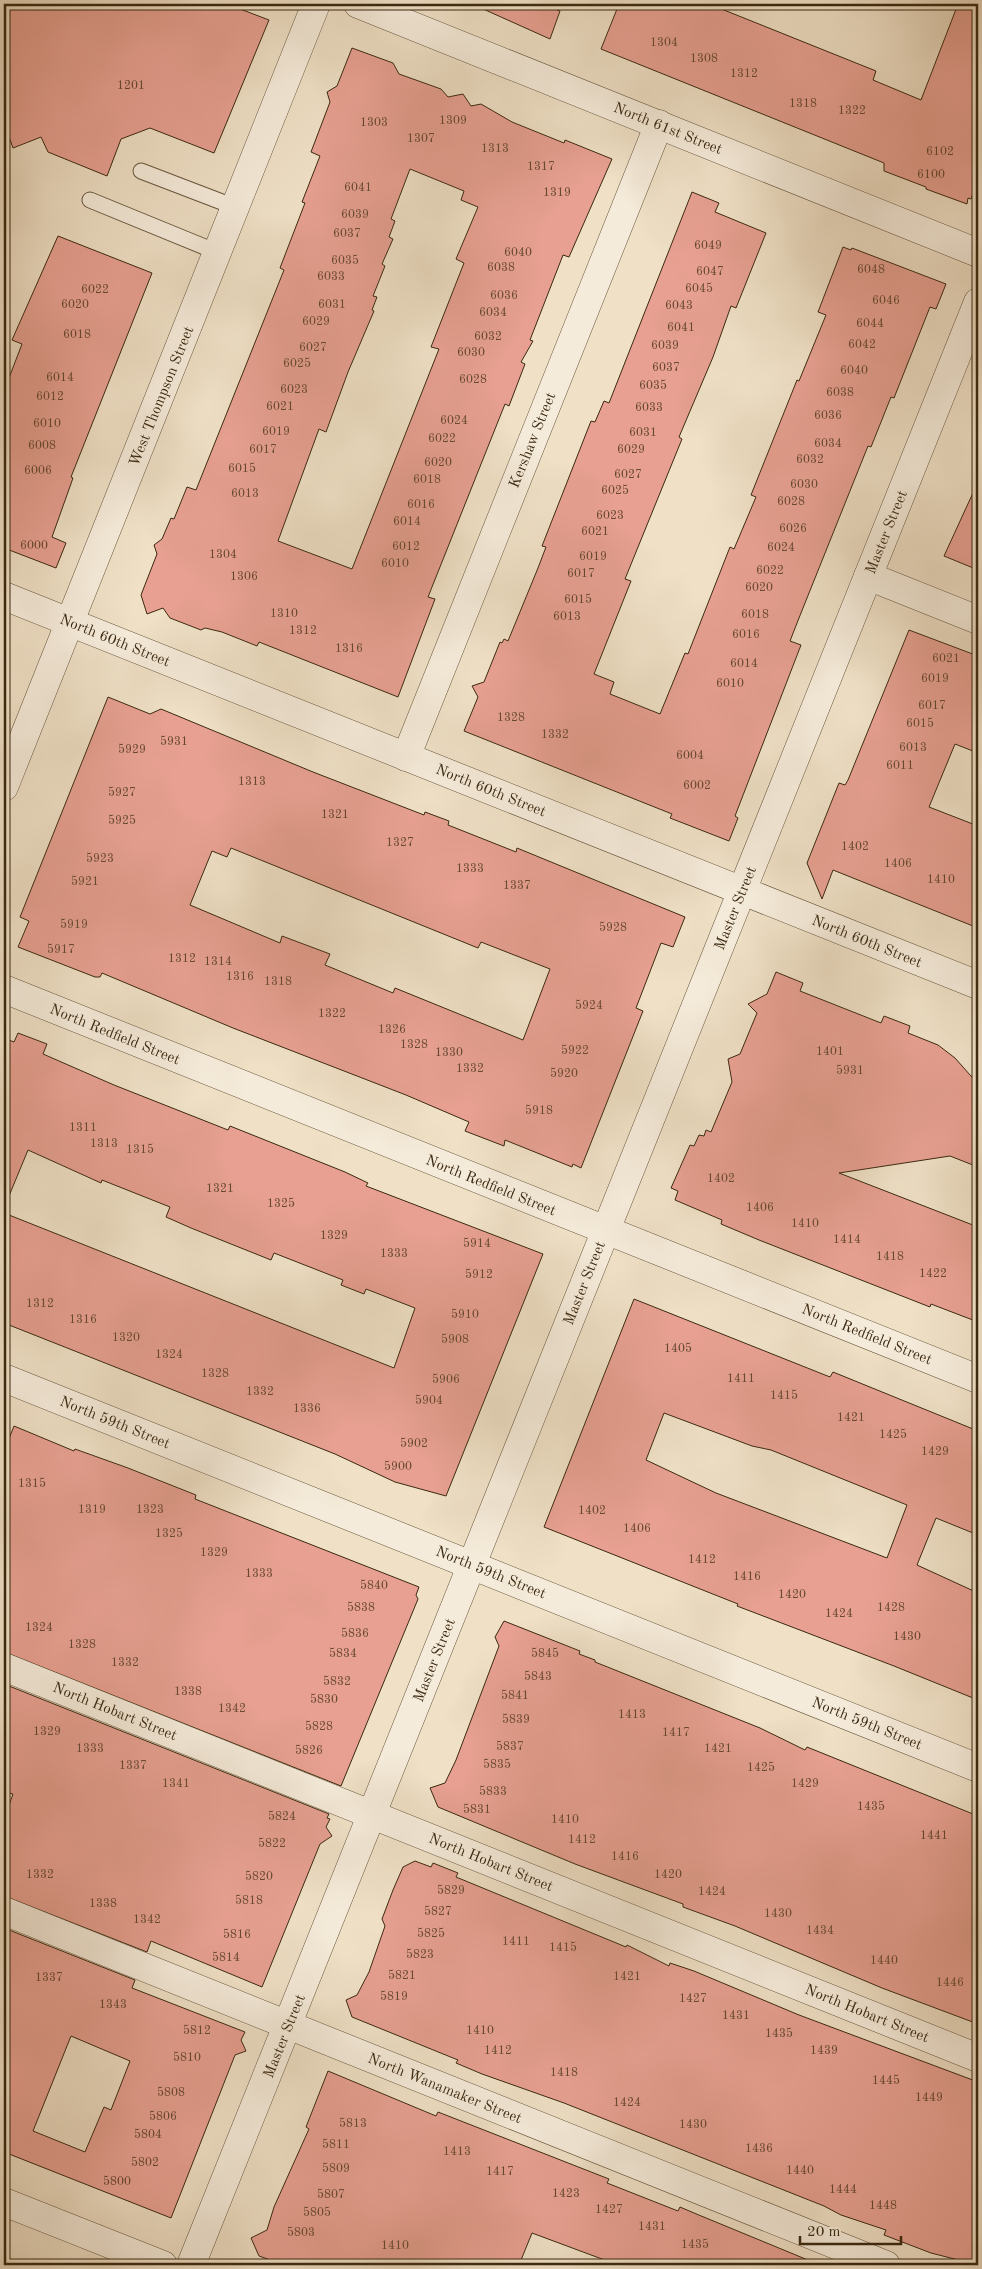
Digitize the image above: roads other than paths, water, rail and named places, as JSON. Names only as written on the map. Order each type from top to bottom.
[{"type":"street","name":"West Thompson Street","points":[[4,787],[316,4]]},
{"type":"street","name":"North 61st Street","points":[[358,4],[978,253]]},
{"type":"street","name":"Kershaw Street","points":[[406,756],[659,124]]},
{"type":"street","name":"Master Street","points":[[191,2265],[978,302]]},
{"type":"street","points":[[868,576],[978,620]]},
{"type":"street","name":"North 60th Street","points":[[4,596],[978,985]]},
{"type":"street","name":"North Redfield Street","points":[[4,989],[978,1379]]},
{"type":"street","name":"North 59th Street","points":[[4,1378],[473,1564],[978,1768]]},
{"type":"street","name":"North Hobart Street","points":[[4,1667],[978,2058]]},
{"type":"street","name":"North Wanamaker Street","points":[[4,1911],[886,2265]]},
{"type":"street","points":[[4,2202],[163,2265]]},
{"type":"lane","points":[[141,171],[235,207]]},
{"type":"lane","points":[[90,200],[218,252]]}]
